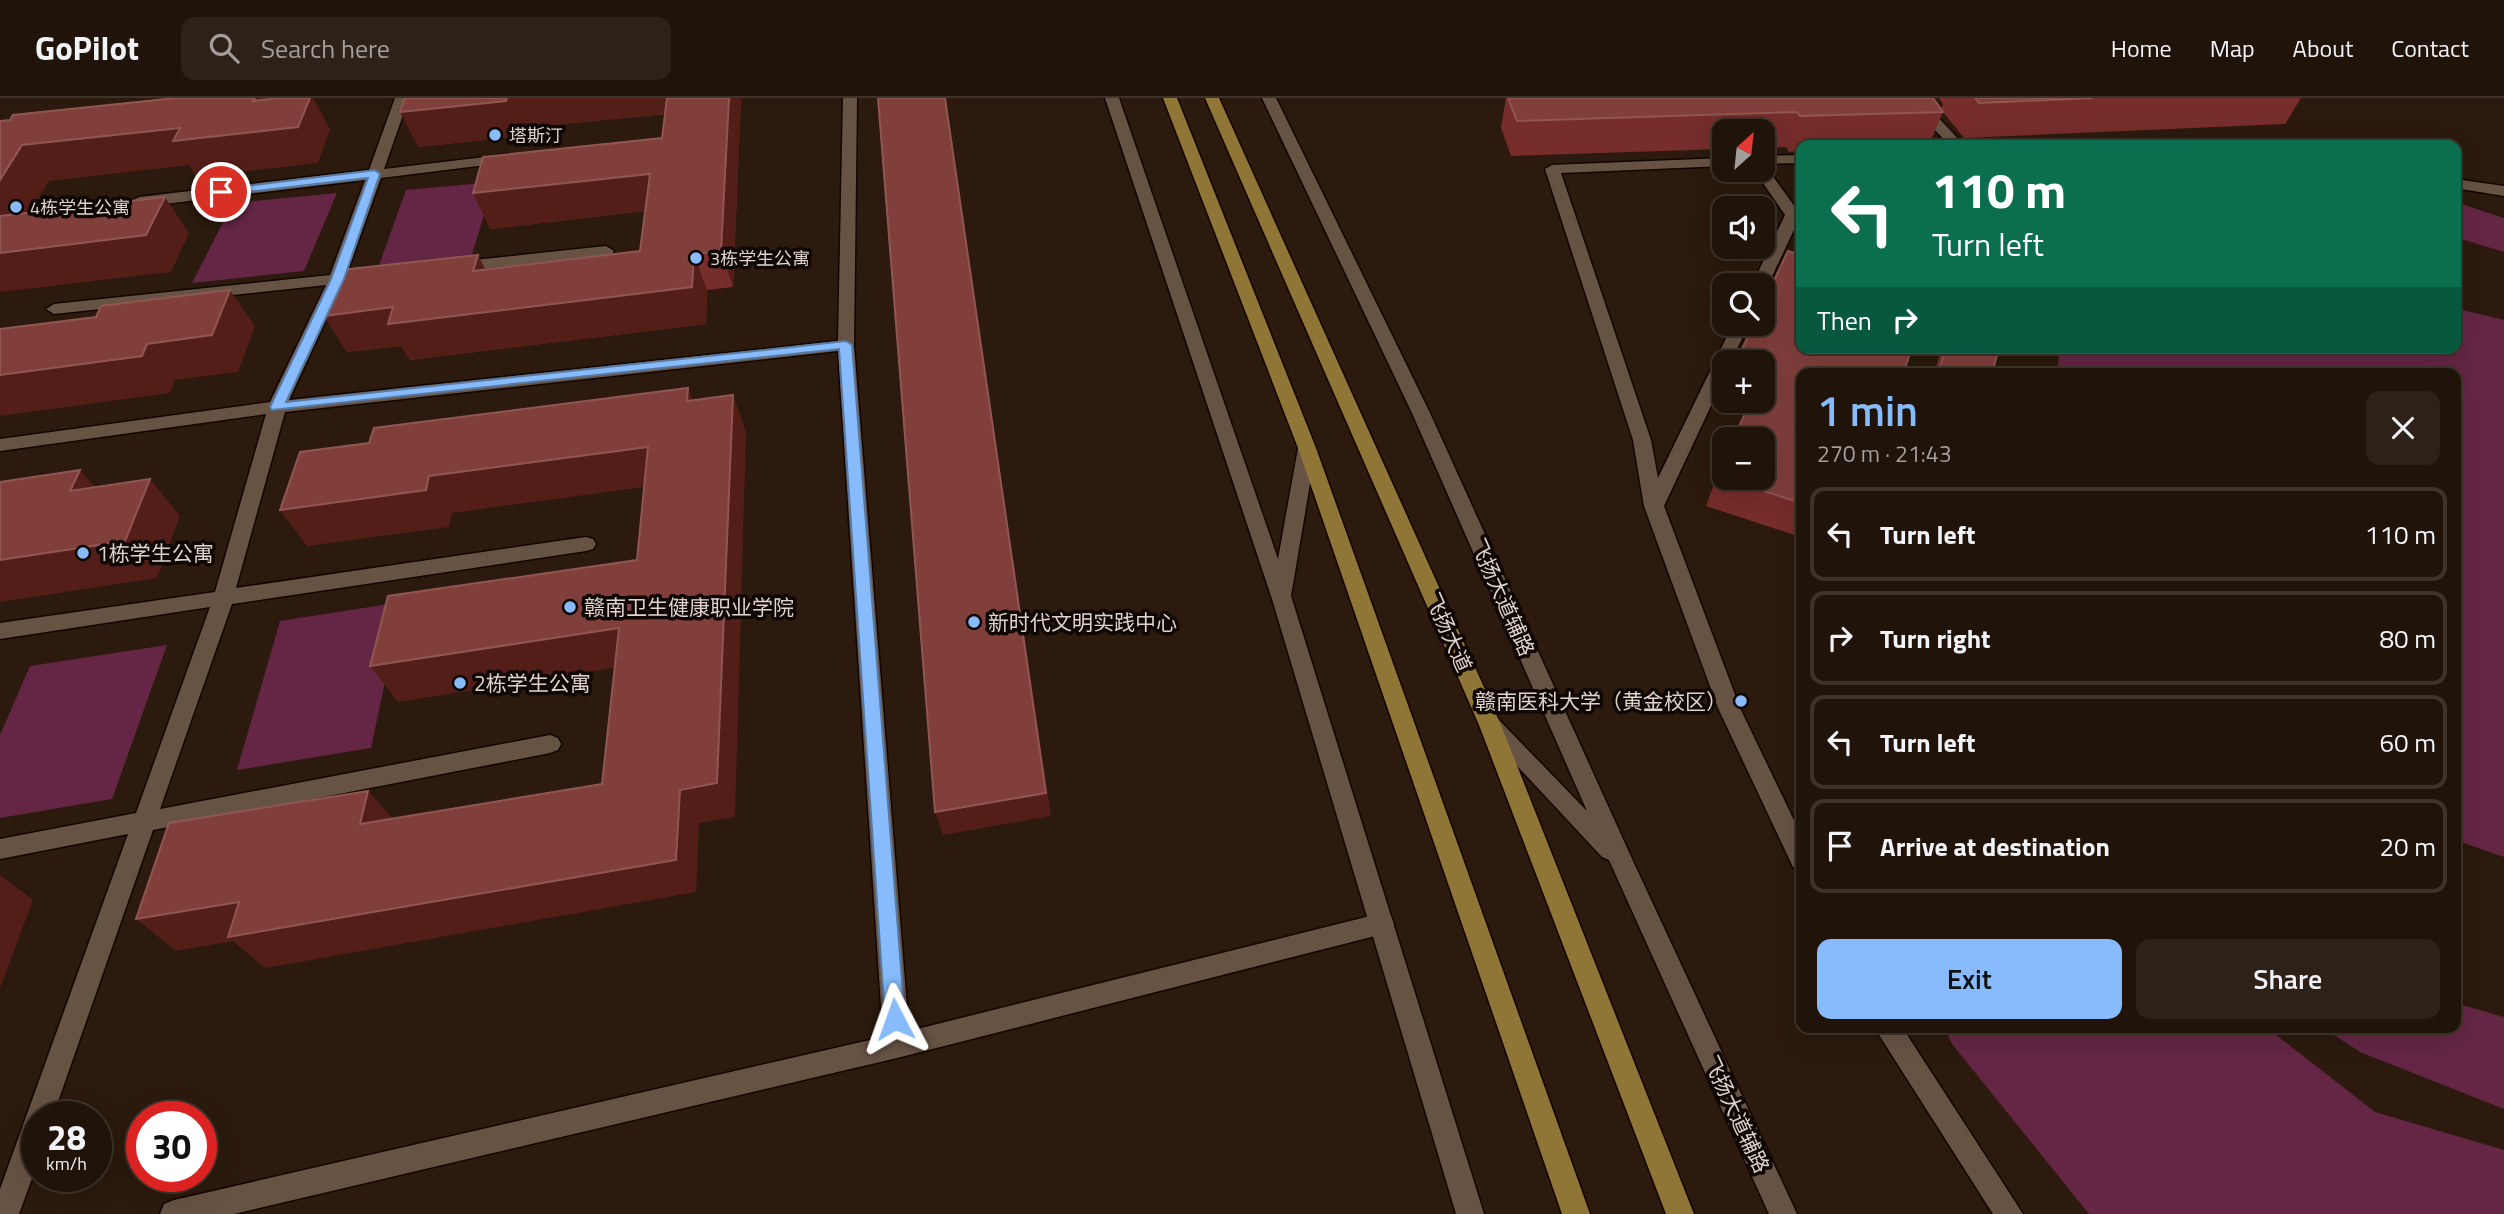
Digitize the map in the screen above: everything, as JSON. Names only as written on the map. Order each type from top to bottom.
[{"type":"main road","points":[[1170,98],[1307,448],[1576,1214]]},
{"type":"main road","name":"飞扬大道","points":[[1212,98],[1490,725],[1680,1214]]},
{"type":"street","points":[[45,1101],[224,597],[277,407],[337,279],[402,98]]},
{"type":"street","points":[[850,98],[846,345],[897,1046]]},
{"type":"street","points":[[1112,98],[1282,599],[1470,1211]]},
{"type":"street","name":"飞扬大道辅路","points":[[1269,98],[1421,413],[1621,861],[1783,1214]]},
{"type":"street","points":[[1912,98],[1952,140]]},
{"type":"street","points":[[120,204],[521,156]]},
{"type":"street","points":[[1775,160],[1796,159]]},
{"type":"street","points":[[1712,162],[1552,169],[1642,440],[1654,506],[1729,708],[1796,849]]},
{"type":"street","points":[[1766,273],[1793,215],[1770,182]]},
{"type":"street","points":[[2461,184],[2504,191]]},
{"type":"street","points":[[445,268],[606,251]]},
{"type":"street","points":[[54,309],[364,276]]},
{"type":"street","points":[[1654,506],[1735,336]]},
{"type":"street","points":[[0,445],[277,407],[846,345]]},
{"type":"street","points":[[1282,599],[1307,448]]},
{"type":"street","points":[[0,631],[586,544]]},
{"type":"street","points":[[1490,725],[1621,861]]},
{"type":"street","points":[[0,849],[550,744]]},
{"type":"street","points":[[174,1214],[897,1046],[1382,924]]},
{"type":"street","points":[[1891,1033],[2009,1214]]},
{"type":"street","points":[[5,1214],[21,1170]]},
{"type":"shaded area","points":[[494,182],[471,258],[378,268],[406,190]]},
{"type":"shaded area","points":[[337,193],[304,271],[192,283],[233,203]]},
{"type":"shaded area","points":[[2461,204],[2504,218],[2504,252],[2461,239]]},
{"type":"shaded area","points":[[2461,309],[2504,320],[2504,857],[2461,842],[2461,368],[2058,368],[2059,354],[2461,354]]},
{"type":"shaded area","points":[[402,602],[371,748],[237,770],[280,621]]},
{"type":"shaded area","points":[[167,645],[112,799],[0,818],[0,735],[30,666]]},
{"type":"shaded area","points":[[2461,1005],[2504,1017],[2504,1109],[2360,1052],[2331,1033],[2461,1033]]},
{"type":"shaded area","points":[[1947,1033],[2274,1033],[2375,1112],[2504,1150],[2504,1214],[2089,1214],[1952,1044]]},
{"type":"building","points":[[176,98],[255,98],[253,101],[310,98],[298,127],[173,141],[180,128],[22,145],[0,180],[0,121],[10,120],[13,115]]},
{"type":"building","points":[[405,98],[507,98],[506,101],[400,112]]},
{"type":"building","points":[[667,98],[729,98],[721,251],[694,254],[692,287],[388,324],[393,307],[324,316],[341,270],[478,255],[473,271],[640,251],[650,174],[473,193],[483,157],[662,138]]},
{"type":"building","name":"新时代文明实践中心","points":[[878,98],[945,98],[1046,793],[935,812]]},
{"type":"building","points":[[1508,98],[1933,98],[1943,112],[1800,116],[1797,112],[1517,121]]},
{"type":"building","points":[[1975,98],[2093,98],[1979,103]]},
{"type":"building","points":[[165,197],[146,235],[0,253],[0,216]]},
{"type":"building","points":[[1788,251],[1796,253],[1796,354],[1910,354],[1905,368],[1796,368],[1796,501],[1761,490],[1775,490],[1775,427],[1739,427],[1745,413],[1775,413],[1775,350],[1741,350],[1748,336],[1775,336],[1775,278]]},
{"type":"building","points":[[230,290],[212,335],[147,344],[142,356],[0,375],[0,329],[96,317],[101,306]]},
{"type":"building","points":[[1944,354],[1997,354],[1993,368],[1940,368]]},
{"type":"building","points":[[688,388],[687,401],[733,395],[717,783],[680,790],[676,860],[228,937],[239,902],[136,919],[169,823],[368,791],[360,824],[602,784],[619,628],[370,666],[388,596],[637,560],[648,447],[429,476],[426,490],[280,510],[300,452],[369,443],[374,428]]},
{"type":"building","points":[[80,470],[70,491],[150,479],[125,541],[0,560],[0,482]]},
{"type":"place","name":"塔斯汀","points":[[495,135]]},
{"type":"place","name":"4栋学生公寓","points":[[16,207]]},
{"type":"place","name":"3栋学生公寓","points":[[696,258]]},
{"type":"place","name":"1栋学生公寓","points":[[83,553]]},
{"type":"place","name":"赣南卫生健康职业学院","points":[[570,607]]},
{"type":"place","name":"新时代文明实践中心","points":[[974,622]]},
{"type":"place","name":"2栋学生公寓","points":[[460,683]]},
{"type":"place","name":"赣南医科大学（黄金校区）","points":[[1741,701]]},
{"type":"route","points":[[221,192],[375,174],[337,279],[277,407],[846,345],[895,1019]]}]
